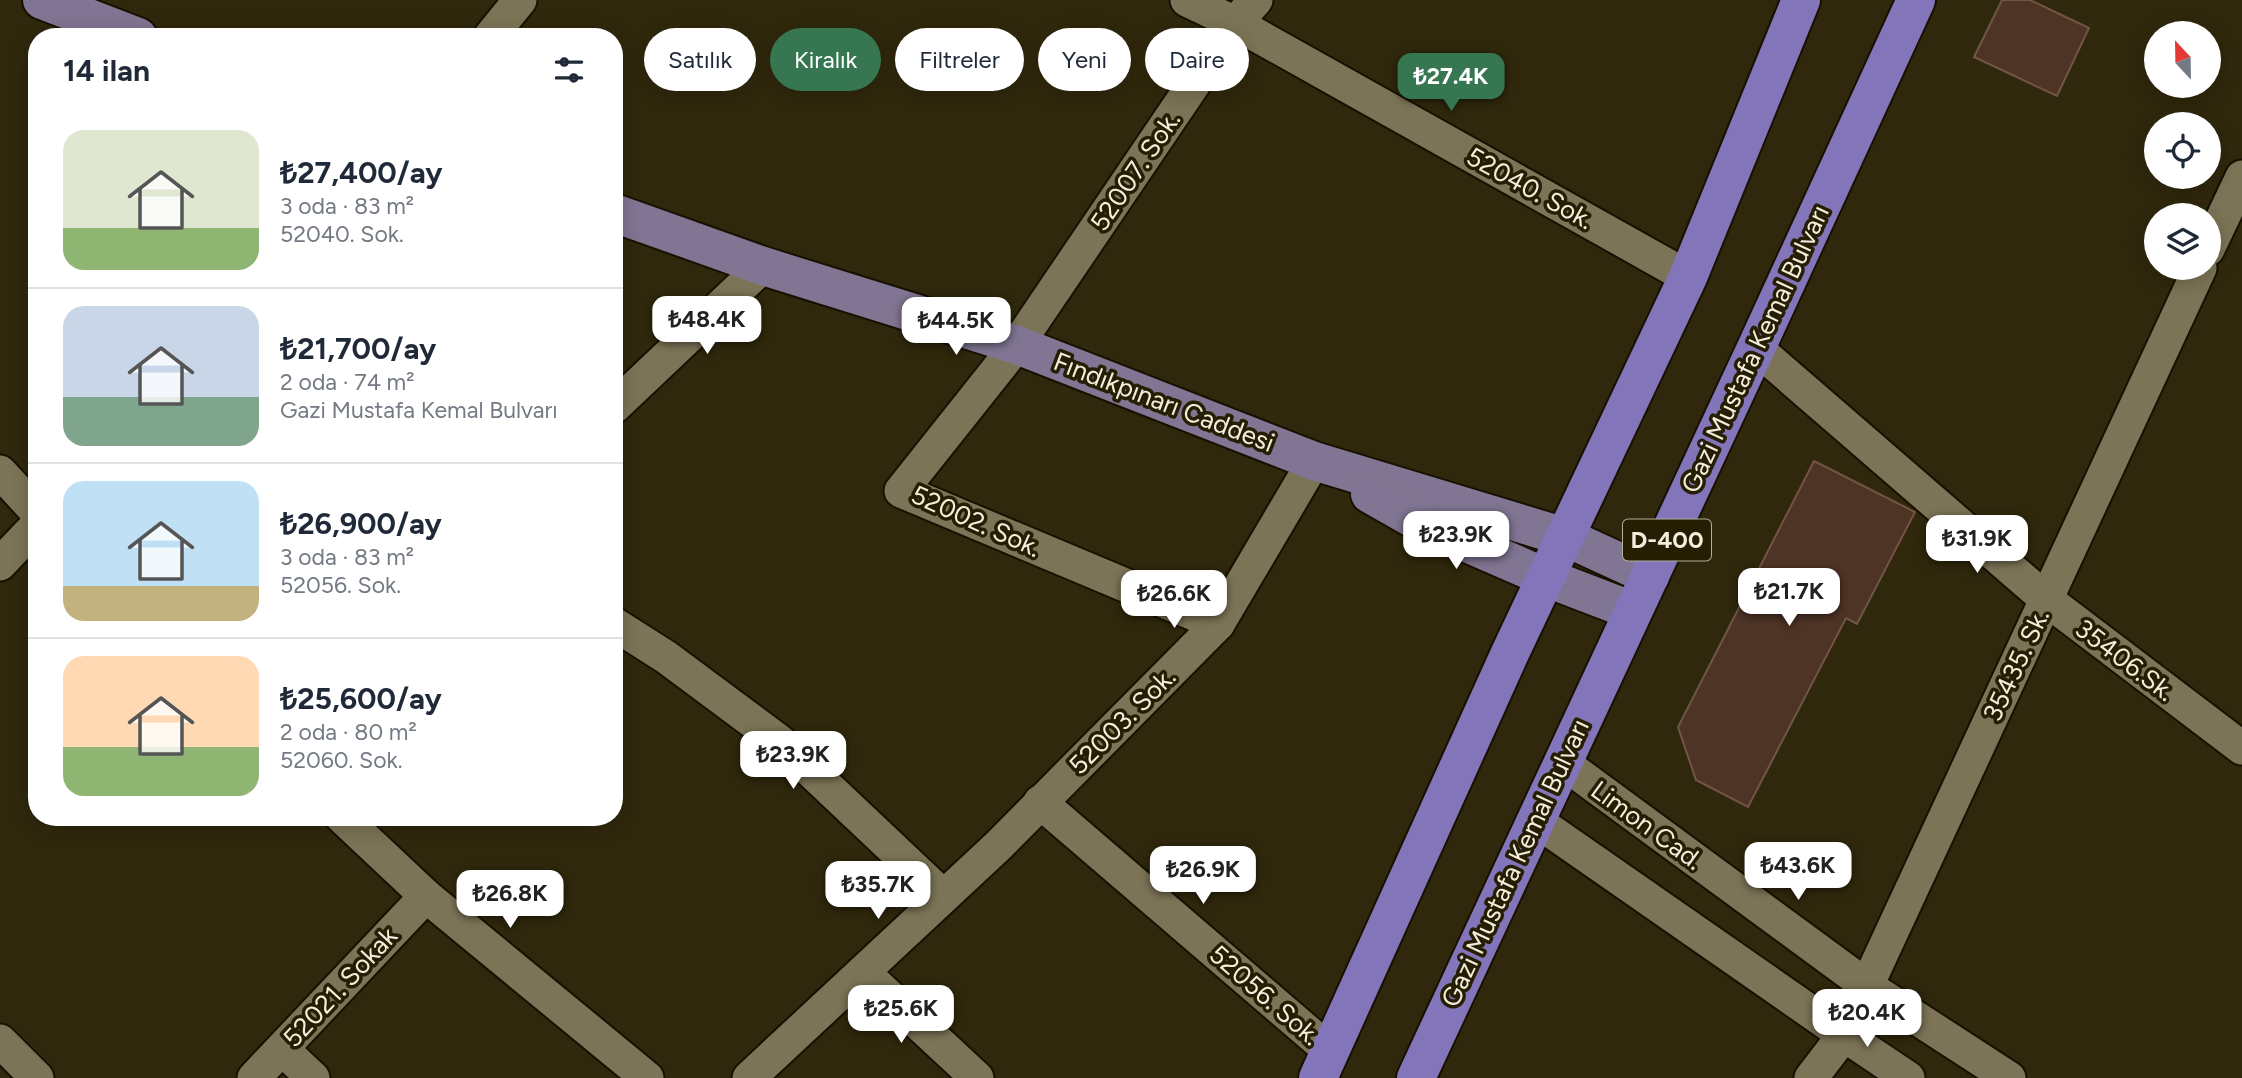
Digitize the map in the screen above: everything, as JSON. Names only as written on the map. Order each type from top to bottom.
[{"type":"highway","points":[[1324,1064],[1510,653],[1688,277],[1801,0]]},
{"type":"highway","name":"Gazi Mustafa Kemal Bulvarı","points":[[1416,1078],[1916,0]]},
{"type":"main road","points":[[42,0],[115,28]]},
{"type":"main road","name":"Fındıkpınarı Caddesi","points":[[623,217],[763,266],[1017,345],[1314,461],[1565,537],[1650,576]]},
{"type":"main road","name":"Fındıkpınarı Caddesi","points":[[1314,461],[1421,523],[1547,578],[1633,611]]},
{"type":"street","points":[[497,28],[520,0]]},
{"type":"street","name":"52040. Sok.","points":[[1187,0],[1245,12],[1688,277]]},
{"type":"street","name":"52007. Sok.","points":[[1017,345],[1245,12]]},
{"type":"street","points":[[2221,221],[2242,177]]},
{"type":"street","points":[[623,398],[763,266]]},
{"type":"street","name":"35435. Sk.","points":[[1811,1078],[1844,1035],[2194,280]]},
{"type":"street","name":"52002. Sok.","points":[[1017,345],[901,491],[1218,624]]},
{"type":"street","name":"35406.Sk.","points":[[1756,348],[2047,600],[2242,748]]},
{"type":"street","name":"52003. Sok.","points":[[751,1078],[1040,802],[1218,624],[1314,461]]},
{"type":"street","points":[[0,472],[28,502]]},
{"type":"street","points":[[0,564],[28,534]]},
{"type":"street","points":[[623,630],[666,657],[779,741],[943,896]]},
{"type":"street","name":"Limon Cad.","points":[[1562,762],[1867,986],[2009,1078]]},
{"type":"street","name":"52056. Sok.","points":[[1040,802],[1324,1064]]},
{"type":"street","points":[[1535,820],[1908,1078]]},
{"type":"street","points":[[352,826],[426,896],[647,1078]]},
{"type":"street","name":"52021. Sokak","points":[[254,1078],[426,896]]},
{"type":"street","points":[[863,972],[977,1078]]},
{"type":"street","points":[[0,1041],[37,1078]]},
{"type":"street","points":[[282,1049],[313,1078]]},
{"type":"building","points":[[2002,0],[2030,0],[2089,28],[2057,96],[1974,57]]},
{"type":"building","points":[[1814,461],[1915,512],[1857,624],[1846,618],[1748,807],[1696,780],[1678,727]]}]
